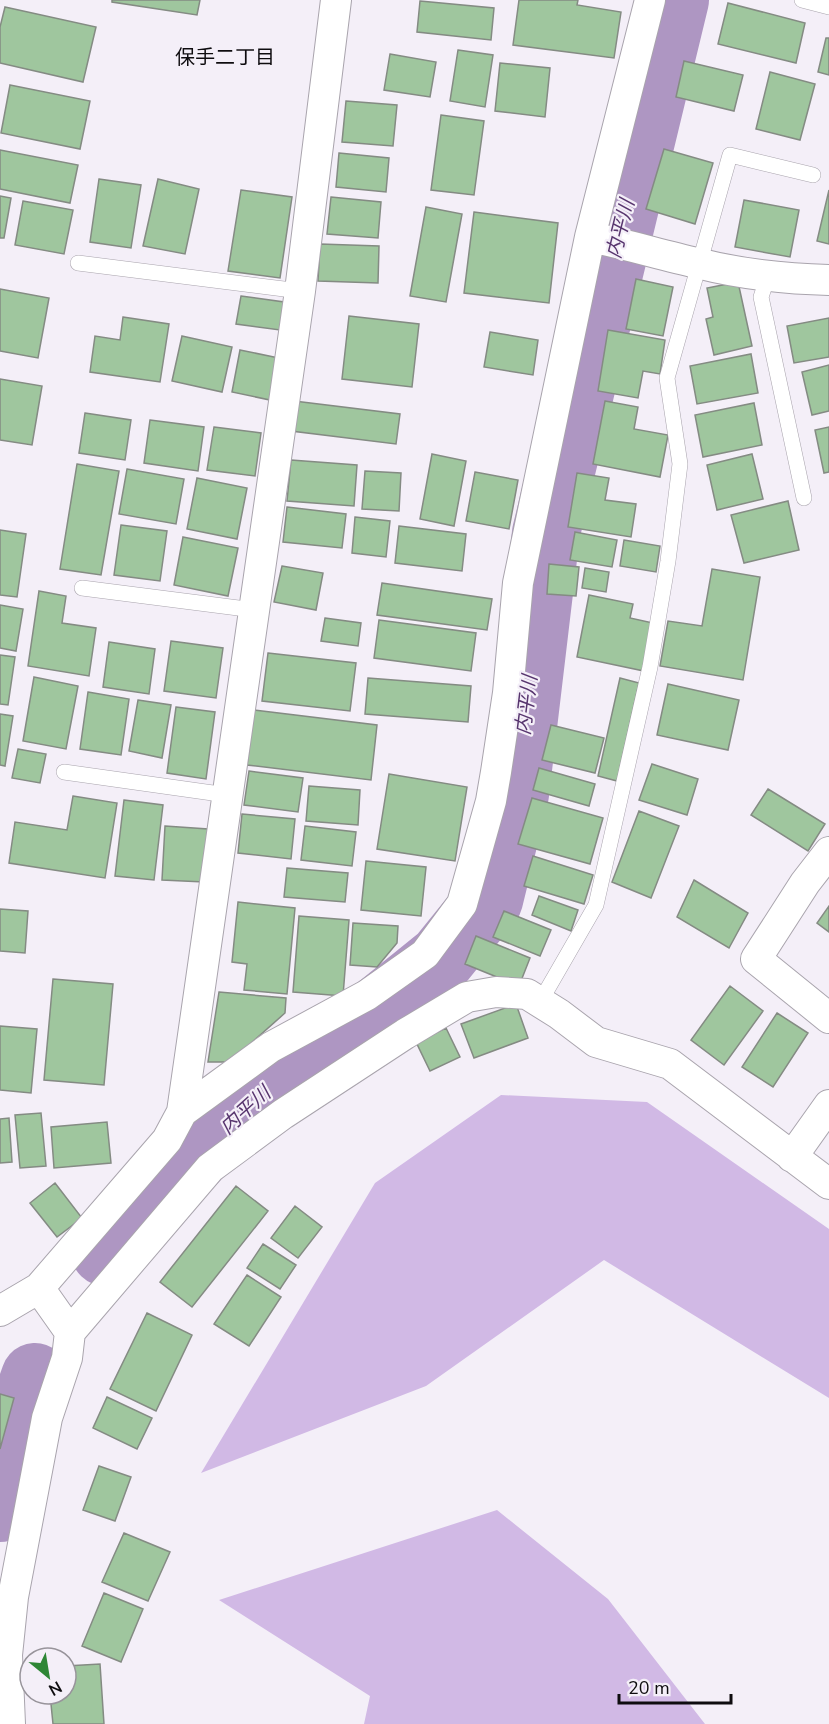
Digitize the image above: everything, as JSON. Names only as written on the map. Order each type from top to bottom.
[{"type":"street","points":[[0,1311],[39,1288],[167,1140],[182,1112],[300,291],[336,0]]},
{"type":"street","points":[[182,1112],[271,1047],[367,994],[425,954],[462,904],[495,782],[508,693],[518,583],[609,241],[650,0]]},
{"type":"street","points":[[609,241],[699,264],[768,276],[829,280]]},
{"type":"street","points":[[829,852],[805,882],[756,959],[829,1018]]},
{"type":"street","points":[[9,1724],[7,1655],[13,1597],[47,1418],[67,1358],[70,1332],[210,1168],[283,1114],[405,1034],[467,998],[496,992],[527,994],[596,1042],[670,1064],[829,1184]]},
{"type":"street","points":[[792,1157],[829,1105]]},
{"type":"street","points":[[39,1288],[70,1332]]},
{"type":"lane","points":[[802,0],[829,7]]},
{"type":"lane","points":[[540,1002],[596,905],[650,667],[668,561],[680,464],[668,378],[730,155],[813,175]]},
{"type":"lane","points":[[78,263],[300,291]]},
{"type":"lane","points":[[768,276],[761,297],[804,498]]},
{"type":"lane","points":[[82,588],[254,610]]},
{"type":"lane","points":[[64,772],[227,795]]},
{"type":"shaded area","points":[[501,1095],[647,1102],[829,1229],[829,1398],[604,1260],[426,1386],[201,1473],[375,1183]]},
{"type":"shaded area","points":[[497,1510],[608,1599],[705,1724],[364,1724],[370,1696],[219,1600]]},
{"type":"building","points":[[112,0],[200,0],[197,15],[112,2]]},
{"type":"building","points":[[519,0],[578,0],[577,5],[621,12],[614,58],[513,45]]},
{"type":"building","points":[[420,1],[494,8],[491,40],[417,32]]},
{"type":"building","points":[[728,3],[805,23],[796,63],[718,44]]},
{"type":"building","points":[[5,7],[96,27],[83,82],[0,63],[0,27]]},
{"type":"building","points":[[826,38],[829,38],[829,75],[818,72]]},
{"type":"building","points":[[458,50],[493,55],[485,107],[450,101]]},
{"type":"building","points":[[390,54],[436,62],[430,97],[384,90]]},
{"type":"building","points":[[684,61],[743,75],[734,111],[676,97]]},
{"type":"building","points":[[500,63],[550,68],[545,117],[495,111]]},
{"type":"building","points":[[770,72],[815,84],[800,140],[756,129]]},
{"type":"building","points":[[10,85],[90,101],[80,149],[1,133]]},
{"type":"building","points":[[346,101],[397,105],[393,146],[342,142]]},
{"type":"building","points":[[441,115],[484,121],[474,195],[431,190]]},
{"type":"building","points":[[664,149],[713,163],[695,224],[646,209]]},
{"type":"building","points":[[0,150],[78,165],[70,203],[0,189]]},
{"type":"building","points":[[339,153],[389,158],[386,192],[336,187]]},
{"type":"building","points":[[99,179],[141,185],[131,248],[90,242]]},
{"type":"building","points":[[158,179],[199,189],[185,254],[143,246]]},
{"type":"building","points":[[241,190],[292,197],[280,278],[228,271]]},
{"type":"building","points":[[829,190],[829,244],[817,241]]},
{"type":"building","points":[[0,196],[11,198],[4,238],[0,238]]},
{"type":"building","points":[[331,197],[381,202],[378,238],[327,234]]},
{"type":"building","points":[[744,200],[799,210],[790,257],[735,247]]},
{"type":"building","points":[[23,201],[73,210],[64,254],[15,245]]},
{"type":"building","points":[[426,207],[462,214],[446,302],[410,296]]},
{"type":"building","points":[[474,212],[558,223],[549,303],[464,293]]},
{"type":"building","points":[[320,244],[379,246],[378,283],[318,281]]},
{"type":"building","points":[[636,279],[673,287],[663,336],[626,329]]},
{"type":"building","points":[[738,282],[752,346],[714,355],[706,319],[713,317],[707,288]]},
{"type":"building","points":[[0,289],[49,298],[38,358],[0,351]]},
{"type":"building","points":[[241,296],[284,302],[280,330],[236,324]]},
{"type":"building","points":[[349,316],[419,324],[412,387],[342,379]]},
{"type":"building","points":[[123,317],[169,324],[160,382],[90,372],[95,336],[120,340]]},
{"type":"building","points":[[829,318],[829,357],[794,363],[787,326]]},
{"type":"building","points":[[608,330],[665,340],[660,374],[643,371],[638,398],[598,391]]},
{"type":"building","points":[[490,332],[538,340],[533,375],[484,367]]},
{"type":"building","points":[[182,336],[232,347],[222,392],[172,381]]},
{"type":"building","points":[[240,350],[279,358],[270,400],[232,392]]},
{"type":"building","points":[[751,354],[758,393],[697,404],[690,366]]},
{"type":"building","points":[[829,365],[829,411],[812,415],[802,372]]},
{"type":"building","points":[[0,379],[42,386],[32,445],[0,440]]},
{"type":"building","points":[[294,401],[400,414],[396,444],[291,431]]},
{"type":"building","points":[[605,401],[638,407],[634,429],[668,435],[660,477],[593,464]]},
{"type":"building","points":[[754,403],[762,445],[703,457],[695,415]]},
{"type":"building","points":[[85,413],[131,420],[125,460],[79,453]]},
{"type":"building","points":[[150,420],[204,427],[198,471],[144,463]]},
{"type":"building","points":[[214,427],[261,433],[255,476],[207,470]]},
{"type":"building","points":[[829,427],[829,472],[824,473],[815,430]]},
{"type":"building","points":[[432,454],[466,461],[454,526],[420,519]]},
{"type":"building","points":[[752,454],[763,499],[717,510],[707,465]]},
{"type":"building","points":[[291,460],[357,465],[354,506],[287,501]]},
{"type":"building","points":[[77,464],[119,471],[101,575],[60,569]]},
{"type":"building","points":[[127,469],[184,479],[176,524],[119,514]]},
{"type":"building","points":[[365,471],[401,473],[399,511],[362,509]]},
{"type":"building","points":[[475,472],[518,480],[509,529],[466,521]]},
{"type":"building","points":[[577,473],[609,478],[605,500],[636,504],[631,537],[568,527]]},
{"type":"building","points":[[197,478],[247,488],[237,539],[187,529]]},
{"type":"building","points":[[788,501],[799,550],[744,563],[731,515]]},
{"type":"building","points":[[287,507],[346,514],[342,548],[283,542]]},
{"type":"building","points":[[355,517],[390,521],[386,557],[352,553]]},
{"type":"building","points":[[121,525],[167,531],[160,581],[114,575]]},
{"type":"building","points":[[399,526],[466,534],[462,571],[395,563]]},
{"type":"building","points":[[0,530],[26,534],[17,597],[0,595]]},
{"type":"building","points":[[575,532],[617,540],[612,567],[570,560]]},
{"type":"building","points":[[183,537],[238,548],[228,596],[174,585]]},
{"type":"building","points":[[624,540],[660,546],[656,572],[620,566]]},
{"type":"building","points":[[549,564],[579,567],[576,596],[547,594]]},
{"type":"building","points":[[282,566],[323,573],[316,610],[274,602]]},
{"type":"building","points":[[585,568],[609,572],[606,592],[582,588]]},
{"type":"building","points":[[712,569],[760,577],[743,680],[660,666],[668,621],[702,626]]},
{"type":"building","points":[[382,583],[492,599],[487,630],[377,615]]},
{"type":"building","points":[[39,591],[66,596],[62,623],[96,628],[89,676],[28,666]]},
{"type":"building","points":[[589,595],[633,604],[630,618],[653,623],[644,671],[577,657]]},
{"type":"building","points":[[0,605],[23,609],[16,651],[0,648]]},
{"type":"building","points":[[325,618],[361,623],[358,646],[321,641]]},
{"type":"building","points":[[379,620],[476,633],[471,671],[374,658]]},
{"type":"building","points":[[171,641],[223,648],[216,698],[164,691]]},
{"type":"building","points":[[109,642],[155,649],[149,694],[103,687]]},
{"type":"building","points":[[268,653],[356,663],[350,711],[262,701]]},
{"type":"building","points":[[0,655],[15,657],[8,705],[0,704]]},
{"type":"building","points":[[34,677],[78,686],[66,749],[23,741]]},
{"type":"building","points":[[368,678],[471,686],[468,722],[365,714]]},
{"type":"building","points":[[620,678],[639,683],[617,781],[598,776]]},
{"type":"building","points":[[668,684],[739,700],[728,750],[657,735]]},
{"type":"building","points":[[88,692],[129,699],[121,755],[80,749]]},
{"type":"building","points":[[138,700],[171,705],[162,758],[129,751]]},
{"type":"building","points":[[176,707],[215,712],[206,779],[167,773]]},
{"type":"building","points":[[254,710],[377,725],[371,780],[247,765]]},
{"type":"building","points":[[0,714],[13,716],[5,766],[0,765]]},
{"type":"building","points":[[551,725],[604,738],[595,773],[542,760]]},
{"type":"building","points":[[18,749],[46,754],[40,783],[12,778]]},
{"type":"building","points":[[652,764],[698,779],[687,815],[639,800]]},
{"type":"building","points":[[539,768],[595,784],[589,806],[533,790]]},
{"type":"building","points":[[249,771],[303,778],[298,812],[244,805]]},
{"type":"building","points":[[389,774],[467,787],[455,861],[377,849]]},
{"type":"building","points":[[309,786],[360,790],[358,825],[306,821]]},
{"type":"building","points":[[768,789],[825,824],[808,851],[751,815]]},
{"type":"building","points":[[73,796],[117,803],[105,878],[9,863],[15,822],[67,830]]},
{"type":"building","points":[[532,798],[603,818],[590,864],[518,844]]},
{"type":"building","points":[[124,800],[163,805],[154,880],[115,876]]},
{"type":"building","points":[[639,811],[679,826],[651,898],[612,882]]},
{"type":"building","points":[[242,814],[295,819],[291,859],[238,853]]},
{"type":"building","points":[[165,826],[208,829],[204,882],[162,880]]},
{"type":"building","points":[[305,826],[356,832],[352,866],[301,860]]},
{"type":"building","points":[[533,856],[593,875],[584,904],[524,886]]},
{"type":"building","points":[[366,861],[426,867],[421,916],[361,910]]},
{"type":"building","points":[[287,868],[348,873],[345,902],[284,897]]},
{"type":"building","points":[[694,880],[748,913],[729,948],[677,917]]},
{"type":"building","points":[[539,896],[578,910],[571,931],[532,915]]},
{"type":"building","points":[[238,902],[295,908],[287,994],[244,990],[247,964],[232,962]]},
{"type":"building","points":[[829,906],[829,932],[817,923]]},
{"type":"building","points":[[0,909],[28,911],[25,953],[0,951]]},
{"type":"building","points":[[504,911],[551,930],[540,956],[493,937]]},
{"type":"building","points":[[299,916],[349,920],[343,996],[293,992]]},
{"type":"building","points":[[353,923],[398,926],[397,943],[377,967],[350,965]]},
{"type":"building","points":[[476,936],[530,958],[519,986],[465,964]]},
{"type":"building","points":[[53,979],[113,984],[104,1085],[44,1080]]},
{"type":"building","points":[[730,986],[763,1011],[724,1065],[691,1040]]},
{"type":"building","points":[[219,992],[286,998],[285,1013],[230,1062],[208,1062]]},
{"type":"building","points":[[516,1004],[528,1038],[474,1058],[461,1024]]},
{"type":"building","points":[[777,1013],[808,1033],[773,1087],[742,1067]]},
{"type":"building","points":[[0,1026],[37,1029],[31,1093],[0,1090]]},
{"type":"building","points":[[446,1028],[460,1057],[430,1071],[416,1042]]},
{"type":"building","points":[[41,1113],[46,1166],[20,1168],[15,1115]]},
{"type":"building","points":[[9,1118],[12,1162],[0,1163],[0,1119]]},
{"type":"building","points":[[107,1122],[111,1163],[54,1168],[51,1127]]},
{"type":"building","points":[[55,1183],[82,1218],[57,1237],[30,1203]]},
{"type":"building","points":[[236,1186],[268,1211],[192,1307],[160,1282]]},
{"type":"building","points":[[295,1206],[322,1227],[298,1258],[271,1238]]},
{"type":"building","points":[[263,1244],[296,1265],[280,1289],[247,1268]]},
{"type":"building","points":[[247,1275],[281,1297],[249,1346],[214,1324]]},
{"type":"building","points":[[147,1313],[192,1335],[156,1411],[110,1389]]},
{"type":"building","points":[[0,1394],[14,1398],[0,1449]]},
{"type":"building","points":[[107,1397],[152,1418],[137,1449],[93,1428]]},
{"type":"building","points":[[99,1466],[131,1477],[115,1521],[83,1510]]},
{"type":"building","points":[[124,1533],[170,1552],[148,1601],[102,1582]]},
{"type":"building","points":[[104,1593],[143,1609],[121,1662],[82,1646]]},
{"type":"building","points":[[100,1664],[104,1724],[53,1724],[51,1706],[78,1706],[78,1665]]},
{"type":"waterway","name":"内平川","points":[[105,1252],[249,1101],[379,1009],[442,958],[489,900],[515,794],[546,533],[675,0]]},
{"type":"waterway","name":"内平川","points":[[0,1508],[5,1462],[35,1377]]},
{"type":"district","name":"保手二丁目","points":[[225,57]]}]
